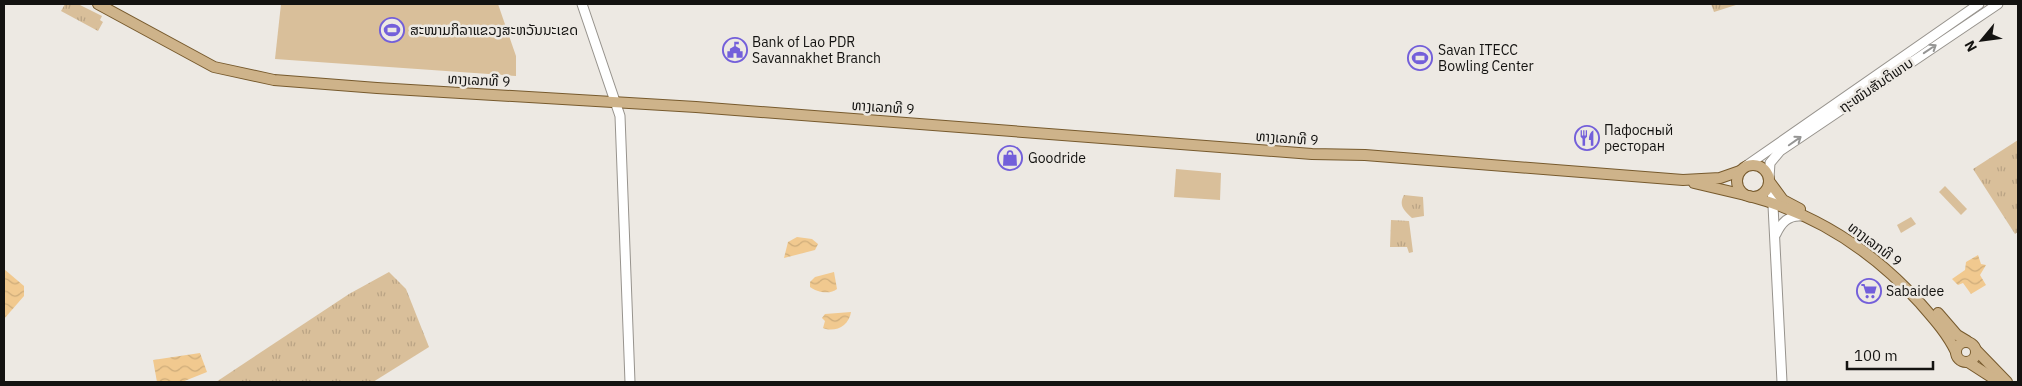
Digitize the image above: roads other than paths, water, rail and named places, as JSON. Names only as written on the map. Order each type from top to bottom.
[{"type":"main road","name":"ທາງເລກທີ 9","points":[[98,4],[214,67],[274,80],[616,102],[1312,154],[1365,155],[1683,180],[1720,178],[1755,164],[1765,170],[1783,200],[1854,238],[1884,259],[1901,274],[1957,335],[1967,341]]},
{"type":"main road","points":[[1743,168],[1737,176],[1737,184],[1739,190],[1748,196],[1755,197],[1763,194],[1770,181]]},
{"type":"main road","name":"ທາງເລກທີ 9","points":[[1683,180],[1748,196],[1824,223],[1866,251],[1897,278],[1943,330],[1956,352]]},
{"type":"main road","points":[[1998,382],[1968,362],[1961,360],[1956,352],[1960,343],[1967,341],[1974,344],[1977,352],[2007,382]]},
{"type":"main road","points":[[1968,362],[1974,359],[1977,352]]},
{"type":"street","points":[[582,4],[620,116],[630,382]]},
{"type":"street","name":"ຖະໜົນສັນຕິພາບ","points":[[1743,168],[1979,4]]},
{"type":"street","name":"ຖະໜົນສັນຕິພາບ","points":[[1770,181],[1770,163],[1780,151],[1998,4]]},
{"type":"street","points":[[1770,181],[1774,204],[1782,382]]},
{"type":"street","points":[[1775,237],[1787,218],[1795,215],[1802,216]]},
{"type":"water","points":[[797,237],[812,239],[818,244],[815,250],[784,258],[788,242]]},
{"type":"water","points":[[1978,255],[1981,264],[1986,265],[1980,275],[1986,285],[1971,294],[1963,283],[1958,285],[1952,279],[1965,270],[1966,262]]},
{"type":"water","points":[[4,269],[24,286],[24,296],[4,319]]},
{"type":"water","points":[[834,272],[837,289],[834,291],[823,292],[810,287],[810,282],[815,277]]},
{"type":"water","points":[[851,312],[850,317],[841,327],[832,330],[823,328],[825,321],[822,318],[825,314]]},
{"type":"water","points":[[200,353],[207,372],[182,382],[157,382],[153,360]]},
{"type":"place","name":"ສະໜາມກິລາແຂວງສະຫວັນນະເຂດ","points":[[392,30]]},
{"type":"place","name":"Bank of Lao PDR Savannakhet Branch","points":[[735,50]]},
{"type":"place","name":"Savan ITECC Bowling Center","points":[[1420,58]]},
{"type":"place","name":"Пафосный ресторан","points":[[1587,138]]},
{"type":"place","name":"Goodride","points":[[1010,158]]},
{"type":"place","name":"Sabaidee","points":[[1869,291]]}]
